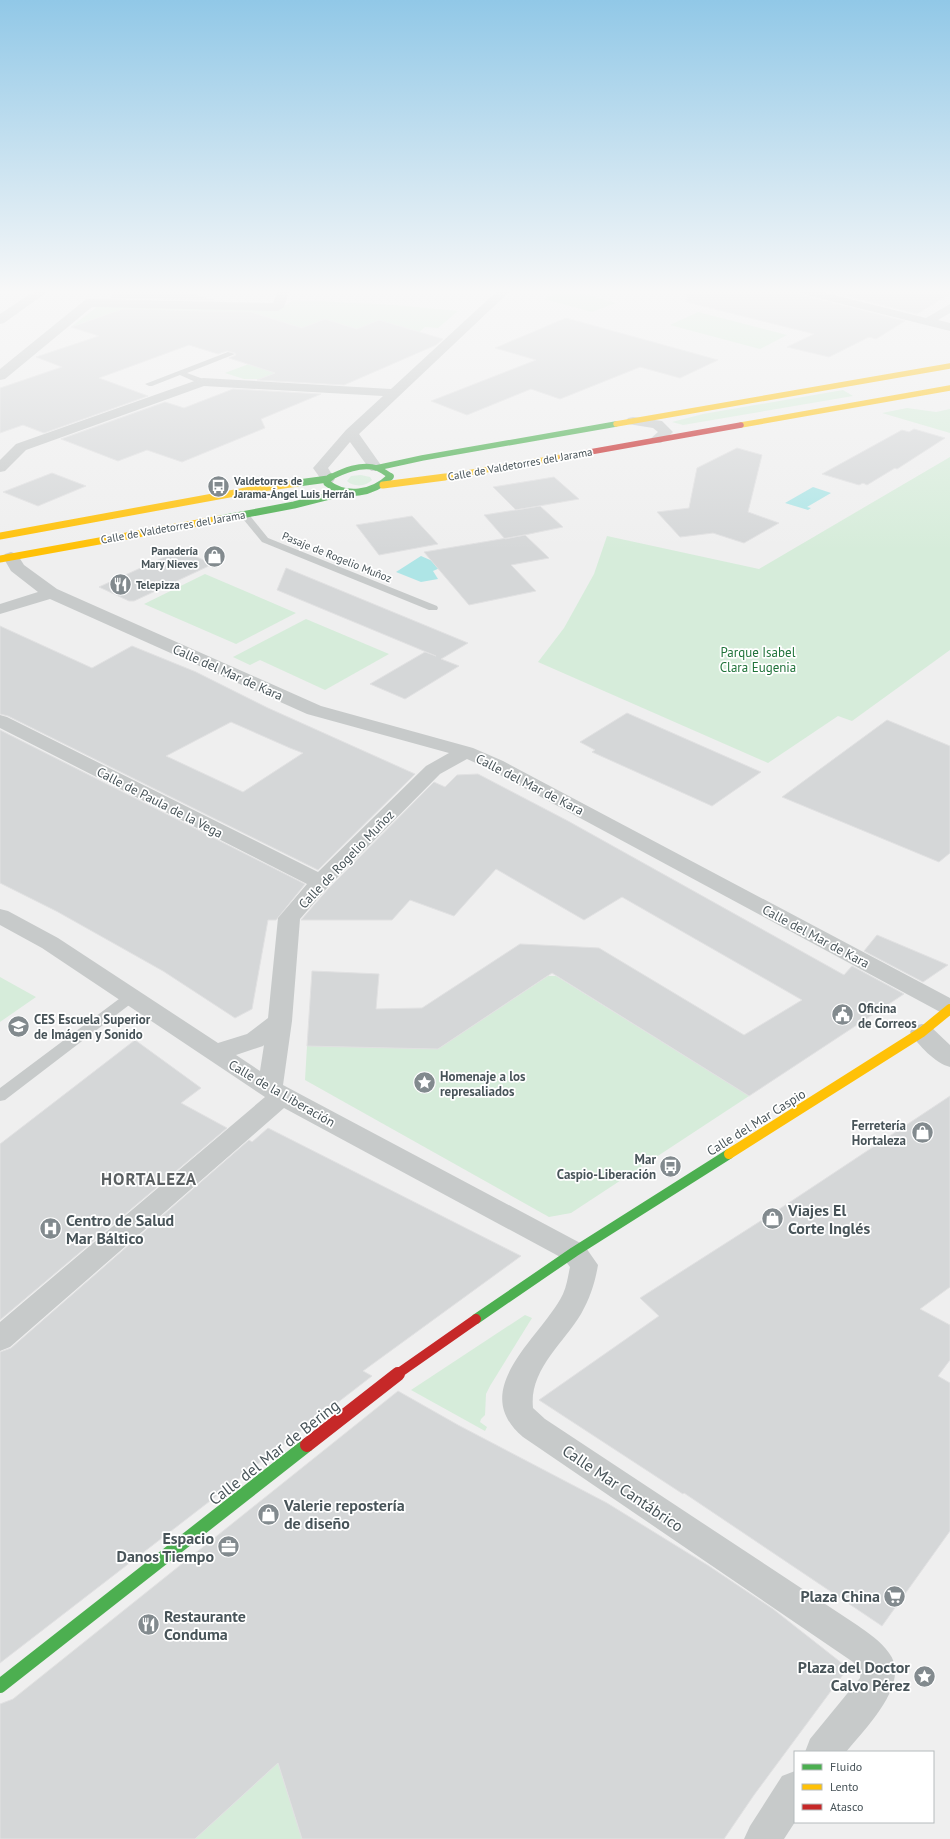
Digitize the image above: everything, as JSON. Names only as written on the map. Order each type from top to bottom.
[{"type":"street","points":[[345,492],[334,490],[329,486],[327,483],[328,479],[320,468],[351,433],[410,378]]},
{"type":"street","name":"Calle de Valdetorres del Jarama","points":[[0,536],[262,488],[328,479],[338,473],[351,469],[376,468],[883,378]]},
{"type":"street","points":[[0,468],[22,447],[203,382],[394,393]]},
{"type":"street","name":"Calle de Valdetorres del Jarama","points":[[6,558],[294,505],[345,492],[373,489],[383,485],[442,478],[950,388]]},
{"type":"street","name":"Calle de Valdetorres del Jarama","points":[[633,422],[656,424],[666,432],[656,440]]},
{"type":"street","points":[[351,433],[376,468],[387,471],[391,476],[383,485]]},
{"type":"street","name":"Calle del Mar de Kara","points":[[6,558],[51,594],[314,710],[466,752],[496,764],[950,1009]]},
{"type":"street","points":[[0,609],[51,594]]},
{"type":"street","name":"Calle de Paula de la Vega","points":[[0,721],[320,882]]},
{"type":"street","name":"Calle de Rogelio Muñoz","points":[[276,1092],[280,1021],[289,918],[320,882],[433,770],[466,752]]},
{"type":"street","name":"Calle de la Liberación","points":[[0,916],[50,942],[276,1092],[574,1252]]},
{"type":"street","name":"Calle del Mar Caspio","points":[[574,1252],[922,1032],[950,1009]]},
{"type":"street","points":[[214,1052],[255,1040],[280,1021]]},
{"type":"street","points":[[922,1032],[950,1060]]},
{"type":"street","points":[[0,1339],[276,1092]]},
{"type":"street","name":"Calle Mar Cantábrico","points":[[574,1252],[584,1265],[577,1295],[523,1374],[516,1400],[518,1410],[524,1420],[534,1428],[845,1636],[865,1651],[878,1665],[877,1682],[869,1696],[824,1751]]},
{"type":"street","name":"Calle del Mar de Bering","points":[[0,1686],[409,1365],[574,1252]]},
{"type":"street","points":[[762,1839],[794,1790]]},
{"type":"lane","points":[[149,384],[167,378]]},
{"type":"lane","points":[[193,378],[203,382]]},
{"type":"lane","name":"Pasaje de Rogelio Muñoz","points":[[244,514],[265,540],[433,608]]},
{"type":"lane","points":[[0,1096],[132,996]]},
{"type":"green space","points":[[240,378],[265,378],[262,379]]},
{"type":"green space","points":[[843,390],[853,396],[683,425],[672,422],[703,414]]},
{"type":"green space","points":[[907,408],[936,412],[950,409],[950,433],[882,413]]},
{"type":"green space","name":"Parque Isabel Clara Eugenia","points":[[950,457],[950,650],[852,721],[838,716],[768,763],[538,662],[564,628],[594,574],[607,536],[759,569]]},
{"type":"green space","points":[[361,475],[370,477],[372,480],[363,485],[356,485],[347,481],[351,476]]},
{"type":"green space","points":[[205,574],[296,613],[236,644],[144,604]]},
{"type":"green space","points":[[306,619],[389,654],[325,690],[260,660],[250,665],[233,657]]},
{"type":"green space","points":[[548,976],[556,976],[749,1096],[571,1213],[549,1217],[305,1080],[307,1046],[438,1049]]},
{"type":"green space","points":[[0,977],[36,997],[0,1022]]},
{"type":"green space","points":[[525,1315],[532,1318],[486,1394],[485,1415],[480,1422],[487,1427],[485,1431],[411,1390]]},
{"type":"green space","points":[[278,1763],[302,1839],[195,1839]]},
{"type":"water","points":[[813,487],[831,493],[807,507],[811,508],[808,510],[785,503]]},
{"type":"water","points":[[421,556],[444,566],[433,571],[438,579],[421,582],[396,572]]},
{"type":"building","points":[[30,378],[99,378],[148,396],[44,433],[23,425],[0,433],[0,388]]},
{"type":"building","points":[[263,378],[361,378],[344,385],[257,380]]},
{"type":"building","points":[[490,378],[613,378],[560,399],[531,389],[467,415],[431,401]]},
{"type":"building","points":[[233,389],[321,394],[261,419],[265,428],[182,462],[147,450],[118,461],[61,439],[165,402],[184,408]]},
{"type":"building","points":[[914,429],[945,438],[897,469],[895,468],[867,485],[863,483],[859,485],[822,474],[902,430],[909,432]]},
{"type":"building","points":[[737,448],[762,455],[748,512],[779,523],[744,543],[713,533],[680,537],[657,512],[689,508],[697,468]]},
{"type":"building","points":[[52,473],[86,486],[38,506],[3,492]]},
{"type":"building","points":[[554,477],[579,499],[516,510],[493,487]]},
{"type":"building","points":[[540,506],[563,527],[505,539],[484,515]]},
{"type":"building","points":[[412,516],[438,544],[379,555],[356,525]]},
{"type":"building","points":[[525,535],[549,558],[511,565],[536,591],[469,605],[424,552]]},
{"type":"building","points":[[180,550],[213,564],[134,601],[129,601],[99,587]]},
{"type":"building","points":[[286,568],[468,643],[441,659],[459,666],[405,699],[370,684],[425,652],[436,656],[277,590]]},
{"type":"building","points":[[0,626],[92,668],[132,646],[196,672],[268,708],[415,774],[318,870],[8,716],[0,714]],"holes":[[[231,722],[303,753],[243,792],[166,756]]]},
{"type":"building","points":[[627,713],[761,772],[712,806],[592,752],[595,750],[580,742]]},
{"type":"building","points":[[887,720],[950,746],[950,853],[939,862],[782,797]]},
{"type":"building","points":[[0,730],[305,884],[276,920],[268,920],[252,1009],[235,1018],[163,971],[58,912],[0,883]]},
{"type":"building","points":[[478,774],[568,821],[844,975],[852,966],[904,994],[749,1096],[552,973],[438,1049],[307,1046],[312,971],[379,974],[376,1009],[422,1008],[520,944],[599,948],[744,1035],[802,1000],[622,897],[584,920],[496,869],[454,916],[410,900],[392,920],[301,920],[329,888],[434,782],[445,787],[457,775]]},
{"type":"building","points":[[877,935],[948,965],[923,982],[864,951]]},
{"type":"building","name":"Centro de Salud Mar Báltico","points":[[135,1040],[201,1088],[181,1103],[227,1128],[0,1320],[0,1144]]},
{"type":"building","points":[[950,1096],[950,1287],[920,1309],[950,1325],[950,1360],[938,1376],[950,1383],[950,1531],[882,1626],[684,1493],[683,1494],[539,1400],[659,1316],[640,1298],[784,1206]]},
{"type":"building","points":[[268,1128],[521,1256],[363,1371],[372,1376],[0,1663],[0,1352],[11,1348],[249,1140],[252,1142]]},
{"type":"building","points":[[398,1391],[458,1425],[607,1503],[709,1566],[773,1609],[848,1668],[754,1795],[724,1839],[302,1839],[278,1763],[195,1839],[0,1839],[0,1704],[13,1699]]},
{"type":"traffic: fast","points":[[376,468],[422,458],[616,424]]},
{"type":"traffic: fast","points":[[298,483],[328,479],[342,472],[360,467],[377,468],[391,476],[377,487],[351,493],[334,488],[327,483],[328,479]]},
{"type":"traffic: fast","points":[[220,519],[294,505],[345,492]]},
{"type":"traffic: fast","points":[[476,1319],[574,1252],[729,1154]]},
{"type":"traffic: fast","points":[[0,1686],[307,1445]]},
{"type":"traffic: slow","points":[[616,424],[882,378]]},
{"type":"traffic: slow","points":[[741,425],[950,388]]},
{"type":"traffic: slow","points":[[383,485],[442,478],[562,457]]},
{"type":"traffic: slow","points":[[0,536],[262,488],[298,483]]},
{"type":"traffic: slow","points":[[0,559],[220,519]]},
{"type":"traffic: slow","points":[[729,1154],[922,1032],[950,1009]]},
{"type":"traffic: jam","points":[[562,457],[741,425]]},
{"type":"traffic: jam","points":[[307,1445],[409,1365],[476,1319]]},
{"type":"place","name":"Valdetorres de Jarama-Ángel Luis Herrán","points":[[218,487]]},
{"type":"place","name":"Panadería Mary Nieves","points":[[214,557]]},
{"type":"place","name":"Telepizza","points":[[120,585]]},
{"type":"place","name":"Oficina de Correos","points":[[842,1015]]},
{"type":"place","name":"CES Escuela Superior de Imágen y Sonido","points":[[19,1026]]},
{"type":"place","name":"Homenaje a los represaliados","points":[[424,1083]]},
{"type":"place","name":"Ferretería Hortaleza","points":[[922,1132]]},
{"type":"place","name":"Mar Caspio-Liberación","points":[[671,1166]]},
{"type":"place","name":"Viajes El Corte Inglés","points":[[772,1219]]},
{"type":"place","name":"Centro de Salud Mar Báltico","points":[[50,1229]]},
{"type":"place","name":"Valerie repostería de diseño","points":[[269,1514]]},
{"type":"place","name":"Espacio Danos Tiempo","points":[[229,1547]]},
{"type":"place","name":"Plaza China","points":[[895,1596]]},
{"type":"place","name":"Restaurante Conduma","points":[[148,1625]]},
{"type":"place","name":"Plaza del Doctor Calvo Pérez","points":[[925,1676]]},
{"type":"district","name":"HORTALEZA","points":[[149,1179]]}]
